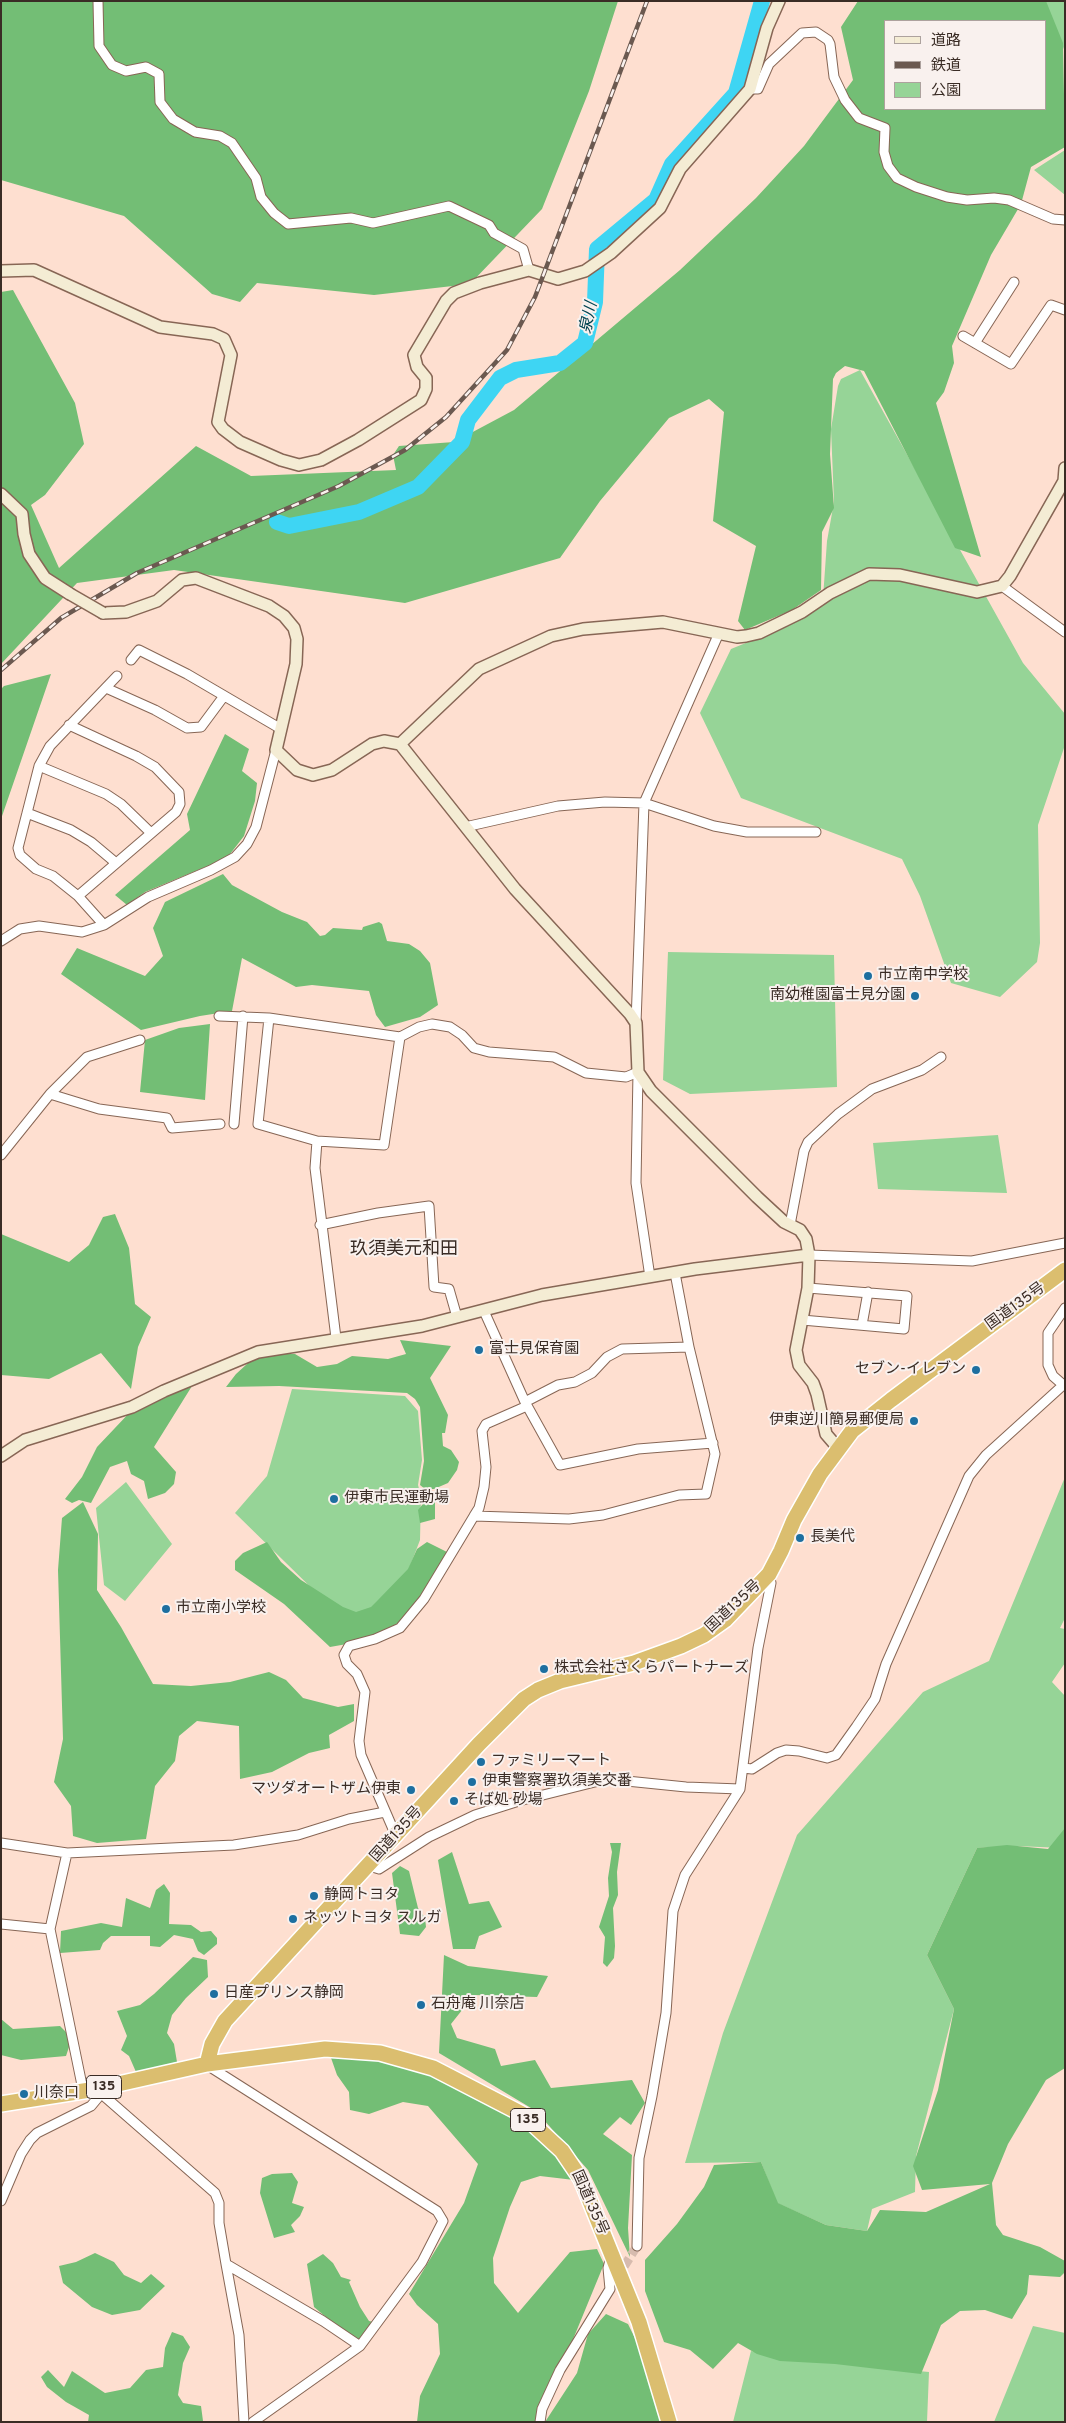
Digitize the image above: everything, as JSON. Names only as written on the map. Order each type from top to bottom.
[{"type":"highway","name":"国道135号","points":[[207,2064],[212,2044],[225,2021],[479,1744],[524,1699],[538,1690],[560,1682],[634,1663],[681,1646],[704,1635],[725,1620],[769,1574],[782,1551],[794,1520],[820,1474],[852,1431],[1065,1270]]},
{"type":"highway","name":"国道135号","points":[[1,2104],[93,2091],[207,2064],[325,2049],[380,2053],[433,2068],[522,2114],[562,2151],[581,2179],[639,2322],[669,2422]]},
{"type":"street","points":[[98,1],[99,46],[112,65],[126,71],[146,67],[159,74],[160,102],[173,119],[195,132],[220,136],[232,143],[256,178],[261,197],[274,213],[288,224],[351,218],[373,223],[449,206],[489,226],[494,233],[523,249],[529,270]]},
{"type":"street","points":[[1,271],[34,270],[160,327],[213,334],[224,339],[231,356],[218,422],[231,436],[240,442],[281,460],[299,465],[321,460],[351,444],[421,400],[426,389],[426,378],[417,366],[414,355],[441,309],[454,293],[480,283],[529,270],[558,279],[585,271],[611,253],[660,208],[680,169],[750,89],[767,28],[779,1]]},
{"type":"street","points":[[750,89],[758,89],[769,64],[802,33],[816,32],[828,40],[830,44],[834,77],[845,100],[859,118],[886,128],[884,152],[888,166],[897,178],[916,187],[947,197],[968,200],[994,198],[1009,200],[1053,219],[1065,220]]},
{"type":"street","points":[[975,343],[1014,282]]},
{"type":"street","points":[[963,336],[1011,364],[1051,305],[1065,310]]},
{"type":"street","points":[[400,744],[479,669],[551,636],[583,629],[663,622],[737,637],[759,634],[802,612],[830,593],[869,574],[900,574],[977,592],[1002,586],[1010,576],[1064,481],[1065,468]]},
{"type":"street","points":[[1,494],[22,514],[29,554],[45,578],[103,612],[126,612],[150,604],[157,601],[182,580],[196,578],[269,606],[284,616],[294,628],[297,639],[296,664],[276,750],[256,828],[248,844],[235,857],[211,870],[148,897],[104,925],[82,932],[39,926],[20,930],[1,941]]},
{"type":"street","points":[[1002,586],[1065,632]]},
{"type":"street","points":[[650,1277],[636,1183],[638,1072],[636,1023],[644,803],[719,633]]},
{"type":"street","points":[[131,660],[139,650],[187,674],[281,729]]},
{"type":"street","points":[[104,925],[78,896],[53,876],[36,870],[20,855],[18,848],[39,766],[50,746],[117,676]]},
{"type":"street","points":[[106,688],[155,710],[187,728],[201,727],[224,696]]},
{"type":"street","points":[[69,725],[136,756],[155,767],[179,792],[180,804],[176,812],[78,896]]},
{"type":"street","points":[[276,750],[297,770],[314,775],[332,770],[372,744],[384,741],[400,744],[515,889],[607,988],[636,1023]]},
{"type":"street","points":[[39,766],[106,794],[121,804],[151,833]]},
{"type":"street","points":[[465,827],[524,812],[558,806],[605,802],[644,803],[714,826],[747,832],[816,832]]},
{"type":"street","points":[[27,813],[71,830],[91,842],[116,863]]},
{"type":"street","points":[[219,1016],[269,1018],[400,1037],[432,1024],[450,1028],[462,1034],[474,1048],[489,1052],[554,1057],[586,1073],[626,1077],[638,1072]]},
{"type":"street","points":[[234,1124],[243,1016]]},
{"type":"street","points":[[269,1018],[258,1124],[317,1141],[384,1145],[400,1037]]},
{"type":"street","points":[[1,1154],[50,1094],[87,1057],[140,1040]]},
{"type":"street","points":[[790,1225],[804,1151],[808,1142],[838,1114],[872,1089],[922,1070],[941,1057]]},
{"type":"street","points":[[638,1072],[651,1091],[757,1197],[784,1222],[800,1230],[806,1239],[809,1255],[808,1288],[796,1350],[799,1365],[813,1383],[817,1394],[826,1434],[838,1448]]},
{"type":"street","points":[[50,1094],[99,1109],[167,1118],[172,1128],[220,1124]]},
{"type":"street","points":[[317,1141],[315,1168],[320,1225],[336,1338]]},
{"type":"street","points":[[320,1225],[378,1212],[429,1206],[434,1287],[449,1289],[457,1317]]},
{"type":"street","points":[[1,1456],[25,1440],[132,1407],[164,1391],[258,1352],[336,1338],[422,1326],[542,1295],[675,1273],[809,1255],[972,1261],[1065,1243]]},
{"type":"street","points":[[474,1516],[569,1519],[603,1515],[679,1495],[706,1494],[715,1454],[689,1347],[675,1273]]},
{"type":"street","points":[[802,1320],[904,1328],[908,1296],[808,1288]]},
{"type":"street","points":[[862,1325],[868,1292]]},
{"type":"street","points":[[743,1768],[752,1769],[777,1753],[786,1750],[798,1750],[827,1758],[836,1755],[856,1727],[875,1699],[894,1647],[969,1476],[986,1455],[1061,1387],[1061,1383],[1053,1376],[1048,1365],[1048,1333],[1065,1308]]},
{"type":"street","points":[[484,1311],[526,1404],[560,1465],[638,1449],[713,1443]]},
{"type":"street","points":[[398,1833],[393,1829],[361,1755],[359,1741],[365,1692],[357,1674],[347,1664],[344,1655],[349,1646],[375,1639],[400,1628],[424,1599],[479,1508],[486,1467],[482,1430],[486,1424],[558,1385],[575,1382],[592,1373],[607,1356],[622,1349],[689,1347]]},
{"type":"street","points":[[637,2246],[639,2158],[666,2014],[673,1911],[685,1875],[740,1789],[758,1648],[771,1584],[769,1574]]},
{"type":"street","points":[[369,1866],[379,1870],[429,1837],[475,1815],[519,1801],[606,1779],[686,1787],[740,1789]]},
{"type":"street","points":[[1,1843],[67,1853],[234,1845],[298,1835],[385,1812]]},
{"type":"street","points":[[1,2201],[20,2154],[30,2140],[38,2133],[91,2106],[93,2091],[50,1929],[67,1853]]},
{"type":"street","points":[[1,1924],[50,1929]]},
{"type":"street","points":[[207,2064],[437,2211],[443,2221],[422,2262],[360,2346],[253,2422]]},
{"type":"street","points":[[93,2091],[215,2193],[219,2203],[219,2223],[239,2335],[244,2422]]},
{"type":"street","points":[[540,2422],[542,2409],[560,2370],[610,2288],[608,2268],[611,2254]]},
{"type":"street","points":[[226,2264],[323,2321],[360,2346]]},
{"type":"green space","points":[[1,1],[618,1],[589,91],[542,209],[470,284],[374,295],[257,283],[240,302],[212,294],[124,216],[1,180]]},
{"type":"green space","points":[[858,1],[1046,1],[1063,43],[1065,147],[1031,167],[1021,204],[991,255],[952,346],[954,363],[944,392],[936,403],[981,557],[955,548],[864,371],[845,366],[836,373],[833,379],[830,454],[834,508],[822,532],[821,590],[792,610],[745,630],[738,621],[756,546],[713,521],[724,412],[709,399],[669,418],[600,501],[560,558],[405,603],[174,570],[77,583],[1,664],[1,292],[13,290],[75,403],[84,444],[45,495],[31,505],[59,568],[196,446],[251,476],[396,470],[393,455],[399,446],[454,442],[514,410],[680,270],[756,198],[804,146],[853,80],[841,27]]},
{"type":"green space","points":[[1045,1],[1065,1],[1065,52]]},
{"type":"green space","points":[[1065,150],[1065,195],[1034,170]]},
{"type":"green space","points":[[860,370],[1023,663],[1065,714],[1065,745],[1038,825],[1040,943],[1037,962],[1000,997],[951,983],[920,896],[902,859],[741,798],[700,713],[731,649],[790,625],[823,598],[827,541],[834,502],[831,429],[838,386],[841,379]]},
{"type":"green space","points":[[51,674],[1,819],[1,689],[4,686]]},
{"type":"green space","points":[[225,734],[249,749],[242,771],[257,783],[255,801],[244,836],[227,858],[145,892],[127,905],[115,895],[190,830],[187,814]]},
{"type":"green space","points":[[223,874],[232,885],[282,912],[307,922],[320,936],[325,935],[333,928],[362,930],[363,927],[379,922],[382,924],[387,941],[409,944],[420,951],[430,963],[438,1005],[420,1017],[385,1027],[376,1015],[369,991],[312,985],[296,987],[242,958],[232,1011],[200,1016],[141,1030],[61,974],[77,948],[145,976],[163,956],[153,928],[165,902]]},
{"type":"green space","points":[[668,952],[834,955],[837,1087],[690,1094],[663,1080]]},
{"type":"green space","points":[[210,1024],[205,1100],[140,1092],[145,1040],[179,1028]]},
{"type":"green space","points":[[998,1135],[1007,1193],[878,1189],[873,1143]]},
{"type":"green space","points":[[115,1214],[129,1248],[135,1304],[151,1317],[138,1347],[131,1389],[101,1353],[49,1379],[1,1375],[1,1234],[69,1262],[89,1245],[103,1217]]},
{"type":"green space","points":[[400,1340],[451,1346],[430,1378],[448,1415],[445,1433],[442,1433],[443,1446],[451,1450],[459,1462],[457,1470],[448,1483],[434,1489],[425,1489],[420,1485],[424,1461],[420,1407],[415,1399],[407,1393],[279,1386],[226,1387],[236,1374],[258,1354],[295,1354],[317,1367],[337,1364],[352,1356],[388,1359],[406,1354]]},
{"type":"green space","points":[[192,1386],[154,1447],[176,1472],[174,1484],[165,1493],[148,1499],[144,1481],[131,1474],[127,1461],[110,1467],[91,1503],[79,1500],[72,1503],[65,1499],[82,1477],[97,1447],[132,1410]]},
{"type":"green space","name":"伊東市民運動場","points":[[292,1389],[405,1396],[418,1411],[422,1460],[418,1485],[421,1496],[420,1540],[407,1574],[365,1614],[334,1610],[235,1513],[267,1476]]},
{"type":"green space","points":[[1065,1477],[1065,1618],[1060,1628],[1065,1629],[1065,1663],[1052,1682],[1065,1696],[1065,1839],[1062,1848],[1017,1846],[977,1848],[927,1955],[954,2009],[916,2156],[915,2192],[872,2209],[867,2231],[826,2225],[777,2203],[761,2162],[685,2163],[723,2033],[797,1835],[923,1692],[989,1661]]},
{"type":"green space","points":[[126,1482],[172,1544],[125,1601],[104,1585],[96,1508]]},
{"type":"green space","points":[[427,1499],[435,1501],[435,1519],[420,1523],[418,1510]]},
{"type":"green space","points":[[83,1502],[98,1534],[97,1590],[121,1627],[153,1684],[191,1686],[230,1682],[269,1672],[286,1680],[303,1698],[338,1707],[354,1704],[354,1721],[329,1735],[330,1748],[309,1753],[272,1772],[240,1779],[239,1726],[197,1721],[179,1736],[175,1761],[155,1786],[146,1839],[97,1843],[73,1836],[71,1806],[54,1782],[63,1739],[58,1570],[62,1518]]},
{"type":"green space","points":[[267,1542],[281,1562],[301,1580],[343,1607],[356,1612],[371,1607],[408,1569],[417,1549],[427,1542],[453,1555],[415,1611],[375,1639],[330,1647],[284,1604],[235,1570],[235,1561],[243,1553]]},
{"type":"green space","points":[[1065,1828],[1065,2068],[1046,2080],[1008,2144],[992,2183],[996,2225],[1003,2235],[1040,2247],[1065,2261],[1065,2272],[1060,2277],[1029,2275],[1027,2294],[1012,2319],[985,2310],[960,2311],[941,2325],[921,2374],[835,2364],[780,2361],[757,2354],[738,2343],[713,2369],[690,2350],[664,2342],[645,2291],[645,2260],[677,2224],[704,2187],[714,2165],[761,2162],[778,2203],[826,2225],[867,2231],[880,2210],[926,2212],[990,2184],[922,2190],[913,2166],[938,2090],[954,2009],[927,1955],[977,1848],[1007,1845],[1048,1849]]},
{"type":"green space","points":[[610,1843],[621,1843],[617,1872],[618,1895],[613,1908],[614,1958],[607,1967],[603,1963],[605,1937],[599,1927],[609,1896],[608,1878],[612,1852]]},
{"type":"green space","points":[[452,1852],[469,1904],[489,1901],[502,1927],[479,1936],[475,1949],[453,1949],[438,1860]]},
{"type":"green space","points":[[400,1866],[409,1871],[418,1908],[425,1918],[426,1927],[419,1936],[400,1934],[392,1873]]},
{"type":"green space","points":[[164,1884],[170,1893],[169,1924],[191,1925],[201,1932],[211,1931],[217,1938],[217,1944],[204,1955],[198,1951],[193,1939],[174,1935],[160,1947],[150,1946],[150,1936],[111,1936],[103,1943],[100,1950],[60,1953],[61,1931],[101,1923],[122,1927],[126,1898],[150,1908],[156,1890]]},
{"type":"green space","points":[[444,1955],[468,1966],[548,1976],[537,1997],[474,1995],[451,2024],[457,2038],[495,2049],[501,2066],[535,2060],[551,2088],[632,2080],[645,2103],[631,2125],[620,2117],[603,2134],[632,2155],[628,2228],[630,2257],[588,2170],[536,2111],[439,2053]]},
{"type":"green space","points":[[193,1957],[207,1960],[208,1977],[186,1998],[172,2015],[167,2033],[174,2044],[177,2062],[136,2072],[129,2056],[121,2050],[127,2036],[117,2011],[140,2005]]},
{"type":"green space","points":[[1,2019],[13,2029],[60,2026],[72,2038],[66,2056],[21,2060],[1,2055]]},
{"type":"green space","points":[[330,2055],[382,2057],[463,2083],[512,2108],[573,2166],[574,2180],[540,2176],[521,2182],[510,2207],[493,2258],[494,2283],[518,2313],[570,2252],[597,2249],[604,2264],[539,2422],[417,2422],[420,2396],[440,2354],[438,2324],[417,2305],[409,2294],[464,2203],[478,2164],[428,2106],[403,2102],[369,2114],[350,2110],[349,2092],[337,2075]]},
{"type":"green space","points":[[292,2173],[298,2182],[292,2203],[304,2207],[300,2216],[291,2225],[295,2232],[274,2238],[260,2193],[262,2178],[272,2174]]},
{"type":"green space","points":[[95,2253],[114,2262],[124,2275],[141,2283],[151,2274],[165,2286],[140,2310],[112,2315],[92,2307],[63,2283],[59,2266],[76,2262]]},
{"type":"green space","points":[[323,2254],[333,2263],[341,2277],[351,2280],[349,2282],[360,2307],[369,2321],[378,2323],[360,2346],[314,2307],[307,2264]]},
{"type":"green space","points":[[606,2314],[628,2324],[676,2422],[545,2422],[577,2373],[588,2334]]},
{"type":"green space","points":[[1033,2326],[1065,2333],[1065,2422],[994,2422]]},
{"type":"green space","points":[[172,2332],[183,2336],[190,2347],[183,2363],[178,2395],[183,2403],[201,2406],[203,2421],[88,2422],[89,2415],[66,2402],[47,2387],[41,2377],[48,2370],[64,2387],[72,2371],[105,2393],[130,2388],[146,2370],[163,2367],[165,2348]]},
{"type":"green space","points":[[751,2351],[782,2358],[929,2372],[927,2422],[733,2422]]},
{"type":"waterway","name":"泉川","points":[[277,522],[289,526],[359,512],[418,487],[462,442],[468,420],[500,378],[516,370],[560,363],[585,343],[595,302],[597,249],[656,200],[672,164],[736,93],[762,1]]},
{"type":"tunnel","points":[[610,2289],[637,2246]]},
{"type":"railway","points":[[1,670],[61,618],[137,573],[339,486],[405,450],[446,417],[507,350],[535,297],[647,1]]},
{"type":"place","name":"市立南中学校","points":[[868,976]]},
{"type":"place","name":"南幼稚園富士見分園","points":[[915,996]]},
{"type":"place","name":"富士見保育園","points":[[479,1350]]},
{"type":"place","name":"セブン-イレブン","points":[[976,1370]]},
{"type":"place","name":"伊東逆川簡易郵便局","points":[[914,1421]]},
{"type":"place","name":"伊東市民運動場","points":[[334,1499]]},
{"type":"place","name":"長美代","points":[[800,1538]]},
{"type":"place","name":"市立南小学校","points":[[166,1609]]},
{"type":"place","name":"株式会社さくらパートナーズ","points":[[544,1669]]},
{"type":"place","name":"ファミリーマート","points":[[481,1762]]},
{"type":"place","name":"伊東警察署玖須美交番","points":[[472,1782]]},
{"type":"place","name":"マツダオートザム伊東","points":[[411,1790]]},
{"type":"place","name":"そば処 砂場","points":[[454,1801]]},
{"type":"place","name":"静岡トヨタ","points":[[314,1896]]},
{"type":"place","name":"ネッツトヨタ スルガ","points":[[293,1919]]},
{"type":"place","name":"日産プリンス静岡","points":[[214,1994]]},
{"type":"place","name":"石舟庵 川奈店","points":[[421,2005]]},
{"type":"place","name":"川奈口","points":[[24,2094]]},
{"type":"district","name":"玖須美元和田","points":[[404,1250]]}]
